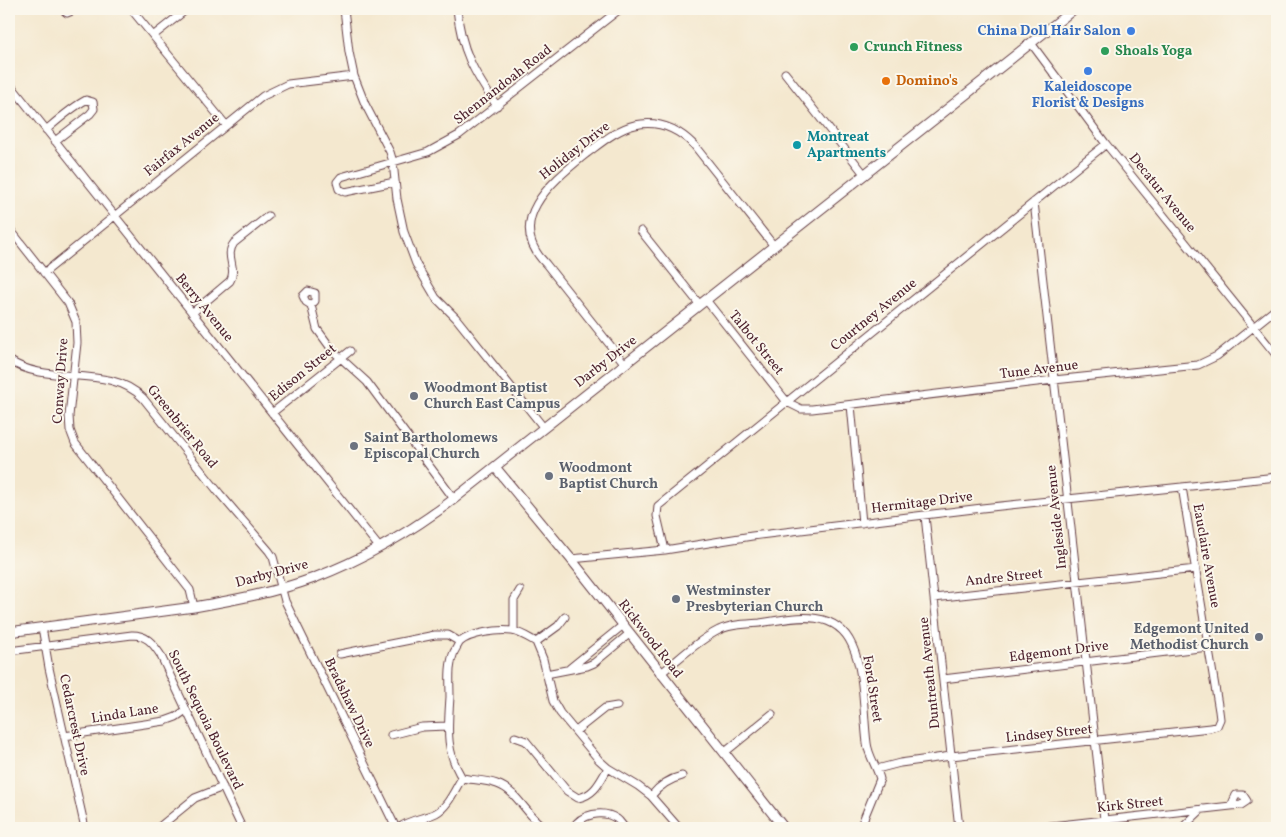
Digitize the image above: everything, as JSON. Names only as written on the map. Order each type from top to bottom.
[{"type":"main road","name":"Darby Drive","points":[[9,632],[194,607],[280,588],[313,578],[379,547],[454,499],[1074,9]]},
{"type":"main road","name":"Rickwood Road","points":[[495,467],[784,828]]},
{"type":"street","points":[[62,9],[67,13],[77,9]]},
{"type":"street","points":[[131,9],[226,125]]},
{"type":"street","points":[[153,36],[188,9]]},
{"type":"street","points":[[344,9],[354,76],[365,104],[390,152],[397,199],[408,245],[425,281],[436,298],[456,318],[544,428]]},
{"type":"street","points":[[457,9],[459,29],[467,56],[480,81],[497,106]]},
{"type":"street","name":"Shennandoah Road","points":[[394,182],[344,192],[339,189],[337,182],[342,177],[435,149],[460,135],[620,9]]},
{"type":"street","name":"Decatur Avenue","points":[[1030,44],[1106,144],[1277,356]]},
{"type":"street","points":[[785,73],[865,175]]},
{"type":"street","name":"Fairfax Avenue","points":[[44,273],[264,96],[282,86],[302,81],[354,76]]},
{"type":"street","name":"Berry Avenue","points":[[9,83],[379,547]]},
{"type":"street","points":[[46,130],[79,103],[86,100],[93,102],[94,109],[90,114],[55,141]]},
{"type":"street","name":"Holiday Drive","points":[[625,364],[546,264],[536,255],[533,248],[530,234],[531,220],[537,201],[550,184],[576,162],[610,137],[628,127],[649,124],[669,127],[681,133],[694,145],[774,246]]},
{"type":"street","name":"Courtney Avenue","points":[[664,550],[657,516],[658,506],[1106,144]]},
{"type":"street","name":"Ingleside Avenue","points":[[1034,202],[1105,824]]},
{"type":"street","points":[[192,313],[230,282],[234,275],[234,268],[229,255],[230,248],[234,242],[268,216]]},
{"type":"street","name":"Conway Drive","points":[[9,228],[68,303],[76,322],[77,336],[69,423],[75,443],[190,590],[194,607]]},
{"type":"street","name":"Talbot Street","points":[[641,231],[787,402]]},
{"type":"street","points":[[310,304],[317,329],[340,359],[367,382],[454,499]]},
{"type":"street","name":"Tune Avenue","points":[[787,402],[800,409],[851,405],[1054,380],[1198,365],[1217,356],[1277,308]]},
{"type":"street","name":"Edison Street","points":[[272,413],[350,351]]},
{"type":"street","name":"Greenbrier Road","points":[[9,360],[30,370],[73,374],[120,383],[138,393],[269,551],[280,588]]},
{"type":"street","points":[[851,405],[862,523]]},
{"type":"street","name":"Hermitage Drive","points":[[571,560],[664,550],[752,536],[1068,498],[1277,477]]},
{"type":"street","name":"Eauclaire Avenue","points":[[1182,486],[1220,719]]},
{"type":"street","name":"Duntreath Avenue","points":[[925,516],[959,828]]},
{"type":"street","name":"Andre Street","points":[[934,598],[1196,569]]},
{"type":"street","name":"Bradshaw Drive","points":[[280,588],[398,828]]},
{"type":"street","points":[[514,631],[514,600],[520,590]]},
{"type":"street","points":[[536,642],[558,626],[565,617]]},
{"type":"street","name":"Ford Street","points":[[660,674],[720,629],[805,617],[820,618],[843,632],[852,643],[858,663],[867,746],[880,779],[860,828]]},
{"type":"street","points":[[570,668],[622,626]]},
{"type":"street","name":"Cedarcrest Drive","points":[[42,627],[85,828]]},
{"type":"street","points":[[546,828],[537,823],[510,791],[497,784],[462,778],[455,767],[447,726],[450,665],[454,652],[460,642],[477,634],[514,631],[536,642],[555,705],[560,714],[599,760],[651,796],[679,828]]},
{"type":"street","points":[[546,674],[594,663],[629,634]]},
{"type":"street","name":"South Sequoia Boulevard","points":[[9,651],[132,635],[146,638],[152,642],[160,654],[242,828]]},
{"type":"street","points":[[340,654],[434,635],[448,635],[460,642]]},
{"type":"street","name":"Edgemont Drive","points":[[943,679],[1208,647]]},
{"type":"street","points":[[576,731],[605,708],[617,706]]},
{"type":"street","name":"Linda Lane","points":[[64,736],[165,722],[186,710]]},
{"type":"street","points":[[724,753],[772,714]]},
{"type":"street","name":"Lindsey Street","points":[[877,769],[900,763],[951,756],[1210,728],[1216,726],[1220,719]]},
{"type":"street","points":[[391,734],[422,727],[447,726]]},
{"type":"street","points":[[515,737],[526,740],[567,791],[578,798],[593,792],[608,768]]},
{"type":"street","points":[[651,796],[670,779],[682,776]]},
{"type":"street","points":[[398,828],[438,812],[447,802],[462,778]]},
{"type":"street","points":[[158,828],[195,798],[223,787]]},
{"type":"street","name":"Kirk Street","points":[[1033,828],[1105,824],[1231,806]]},
{"type":"street","points":[[1182,828],[1202,809]]},
{"type":"street","points":[[573,828],[576,823],[589,815],[603,814],[616,818],[625,828]]},
{"type":"street","points":[[411,828],[427,816]]},
{"type":"place","name":"China Doll Hair Salon","points":[[1131,31]]},
{"type":"place","name":"Crunch Fitness","points":[[854,47]]},
{"type":"place","name":"Shoals Yoga","points":[[1105,51]]},
{"type":"place","name":"Kaleidoscope Florist & Designs","points":[[1088,71]]},
{"type":"place","name":"Domino's","points":[[886,81]]},
{"type":"place","name":"Montreat Apartments","points":[[797,145]]},
{"type":"place","name":"Woodmont Baptist Church East Campus","points":[[414,396]]},
{"type":"place","name":"Saint Bartholomews Episcopal Church","points":[[354,446]]},
{"type":"place","name":"Woodmont Baptist Church","points":[[549,476]]},
{"type":"place","name":"Westminster Presbyterian Church","points":[[676,599]]},
{"type":"place","name":"Edgemont United Methodist Church","points":[[1259,637]]}]
